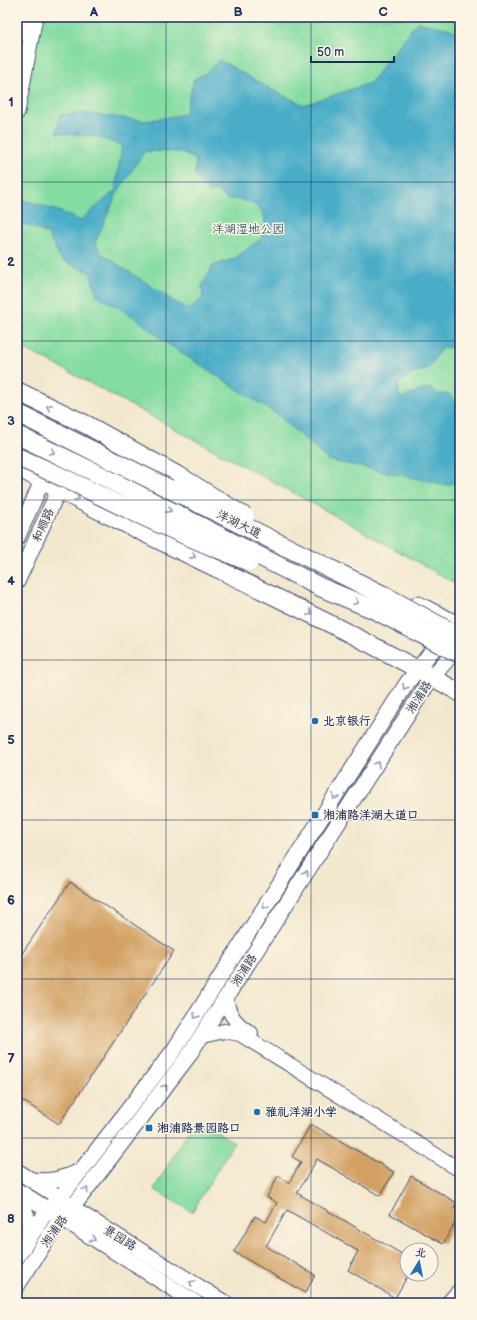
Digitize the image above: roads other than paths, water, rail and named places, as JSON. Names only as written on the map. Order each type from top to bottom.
[{"type":"highway","points":[[17,391],[93,429],[182,478],[305,556],[339,572]]},
{"type":"highway","name":"洋湖大道","points":[[17,414],[221,516],[339,572],[459,626]]},
{"type":"highway","name":"洋湖大道","points":[[17,436],[94,472],[320,587],[375,610],[460,654]]},
{"type":"highway","points":[[17,457],[52,471],[131,511],[213,548],[280,576],[320,587]]},
{"type":"main road","points":[[17,36],[21,17]]},
{"type":"main road","points":[[17,112],[35,17]]},
{"type":"main road","points":[[17,405],[459,626]]},
{"type":"main road","points":[[17,467],[224,572],[343,629],[460,693]]},
{"type":"main road","name":"和顺路","points":[[17,538],[42,481]]},
{"type":"main road","name":"和顺路","points":[[17,582],[59,489]]},
{"type":"main road","name":"湘浦路","points":[[17,1257],[48,1209],[60,1198],[174,1050],[417,669],[459,626]]},
{"type":"main road","name":"湘浦路","points":[[17,1286],[60,1219],[72,1208],[187,1058],[432,677],[460,645]]},
{"type":"main road","name":"景园路","points":[[17,1171],[60,1198],[72,1208],[225,1303]]},
{"type":"main road","points":[[31,1180],[44,1182],[63,1178],[80,1171]]},
{"type":"main road","name":"景园路","points":[[17,1190],[48,1209],[60,1219],[196,1303]]},
{"type":"main road","points":[[17,1195],[25,1208],[29,1222],[26,1244]]},
{"type":"main road","points":[[450,1303],[460,1292]]},
{"type":"street","points":[[226,998],[230,1014],[243,1028],[460,1164]]},
{"type":"street","points":[[202,1036],[224,1031],[240,1034],[460,1170]]},
{"type":"water","points":[[417,22],[450,29],[460,35],[460,346],[441,348],[429,368],[409,375],[399,383],[398,393],[403,398],[418,391],[430,388],[439,394],[449,394],[460,411],[460,480],[448,485],[328,460],[279,416],[165,342],[136,318],[97,295],[90,272],[61,260],[48,234],[17,221],[17,198],[57,211],[80,221],[115,191],[122,146],[96,136],[56,133],[60,115],[83,113],[147,121],[185,114],[194,79],[206,73],[220,60],[272,90],[304,105],[370,83]],"holes":[[[145,151],[180,152],[196,159],[195,174],[208,192],[218,191],[227,199],[238,199],[254,204],[262,211],[265,217],[262,238],[234,259],[213,266],[202,286],[203,298],[190,309],[175,302],[102,254],[95,243],[117,193]]]},
{"type":"place","name":"北京银行","points":[[315,721]]},
{"type":"place","name":"湘浦路洋湖大道口","points":[[315,815]]},
{"type":"place","name":"雅礼洋湖小学","points":[[257,1112]]},
{"type":"place","name":"湘浦路景园路口","points":[[149,1128]]},
{"type":"park label","name":"洋湖湿地公园","points":[[248,229]]}]
